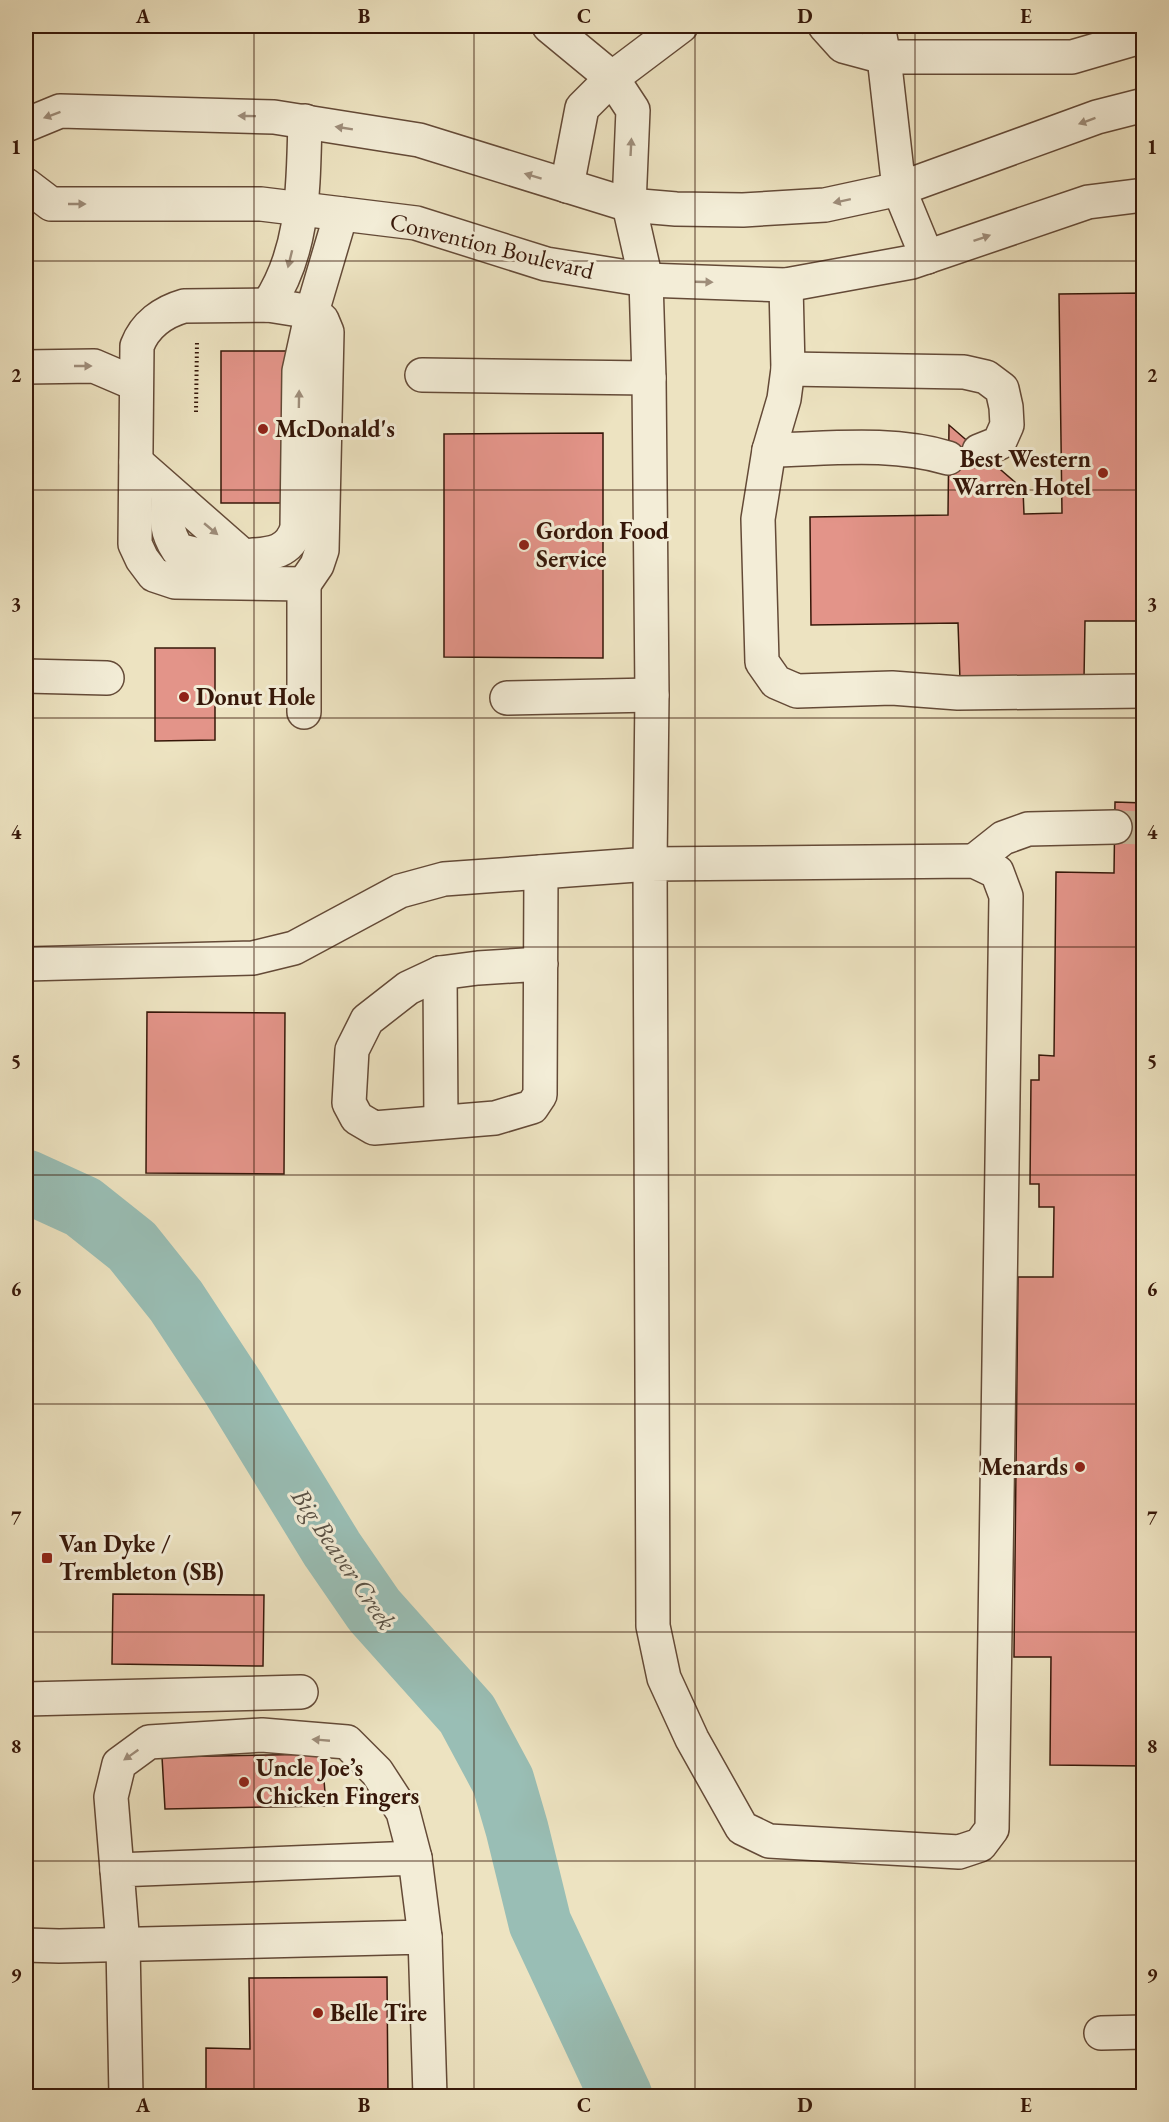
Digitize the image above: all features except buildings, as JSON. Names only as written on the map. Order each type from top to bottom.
[{"type":"street","points":[[26,964],[253,958],[294,948],[399,891],[444,879],[650,864],[974,861],[998,872],[1006,896],[992,1828],[980,1845],[959,1852],[769,1841],[742,1828],[692,1739],[664,1678],[653,1626],[650,864],[652,695],[646,280],[629,206],[633,110],[612,78],[549,26]]},
{"type":"street","points":[[567,186],[582,108],[612,78],[681,26]]},
{"type":"street","points":[[825,26],[843,46],[884,57],[1072,57],[1143,36]]},
{"type":"street","points":[[878,26],[884,57],[899,189],[927,257]]},
{"type":"street","points":[[26,125],[60,111],[274,117],[419,140],[629,206],[743,210],[825,205],[899,189],[1097,117],[1143,105]]},
{"type":"street","points":[[268,305],[287,269],[302,209],[305,121]]},
{"type":"street","name":"Convention Boulevard","points":[[26,185],[51,204],[261,204],[416,223],[546,264],[646,280],[786,285],[912,262],[1088,202],[1143,195]]},
{"type":"street","points":[[136,462],[243,556],[269,554],[284,548],[294,537],[297,528],[299,371],[312,312],[341,214]]},
{"type":"street","points":[[786,285],[788,369],[784,399],[769,450],[758,519],[762,662],[776,682],[797,692],[892,688],[958,693],[1143,691]]},
{"type":"street","points":[[304,584],[174,582],[154,575],[142,560],[135,543],[137,346],[141,335],[148,327],[171,310],[184,306],[268,305],[312,312],[322,320],[327,332],[322,550],[317,565],[304,584],[304,712]]},
{"type":"street","points":[[26,367],[94,366],[136,384]]},
{"type":"street","points":[[769,450],[899,448],[964,454],[999,443],[1007,425],[1002,389],[986,377],[964,372],[788,369]]},
{"type":"street","points":[[422,375],[649,378]]},
{"type":"street","points":[[26,676],[107,678]]},
{"type":"street","points":[[507,698],[652,695]]},
{"type":"street","points":[[974,861],[1003,838],[1028,829],[1115,827]]},
{"type":"street","points":[[541,872],[541,964],[540,1095],[532,1107],[495,1118],[374,1128],[357,1118],[350,1103],[352,1050],[367,1020],[408,988],[440,973],[541,964]]},
{"type":"street","points":[[440,973],[441,1122]]},
{"type":"street","points":[[26,1699],[301,1692]]},
{"type":"street","points":[[126,2097],[123,1944],[111,1797],[119,1764],[150,1742],[262,1735],[347,1742],[377,1772],[403,1812],[415,1858],[425,1937],[430,2097]]},
{"type":"street","points":[[117,1870],[415,1858]]},
{"type":"street","points":[[26,1944],[425,1937]]},
{"type":"street","points":[[1101,2033],[1143,2032]]},
{"type":"path","points":[[196,412],[197,339]]},
{"type":"waterway","name":"Big Beaver Creek","points":[[26,1181],[83,1207],[132,1246],[176,1301],[234,1389],[332,1549],[374,1610],[467,1714],[503,1781],[540,1923],[621,2096]]},
{"type":"tunnel","points":[[1115,827],[1144,828]]},
{"type":"place","name":"McDonald's","points":[[263,429]]},
{"type":"place","name":"Best Western Warren Hotel","points":[[1103,473]]},
{"type":"place","name":"Gordon Food Service","points":[[524,545]]},
{"type":"place","name":"Donut Hole","points":[[184,697]]},
{"type":"place","name":"Menards","points":[[1080,1467]]},
{"type":"place","name":"Van Dyke / Trembleton (SB)","points":[[47,1558]]},
{"type":"place","name":"Uncle Joe’s Chicken Fingers","points":[[244,1782]]},
{"type":"place","name":"Belle Tire","points":[[318,2013]]}]
